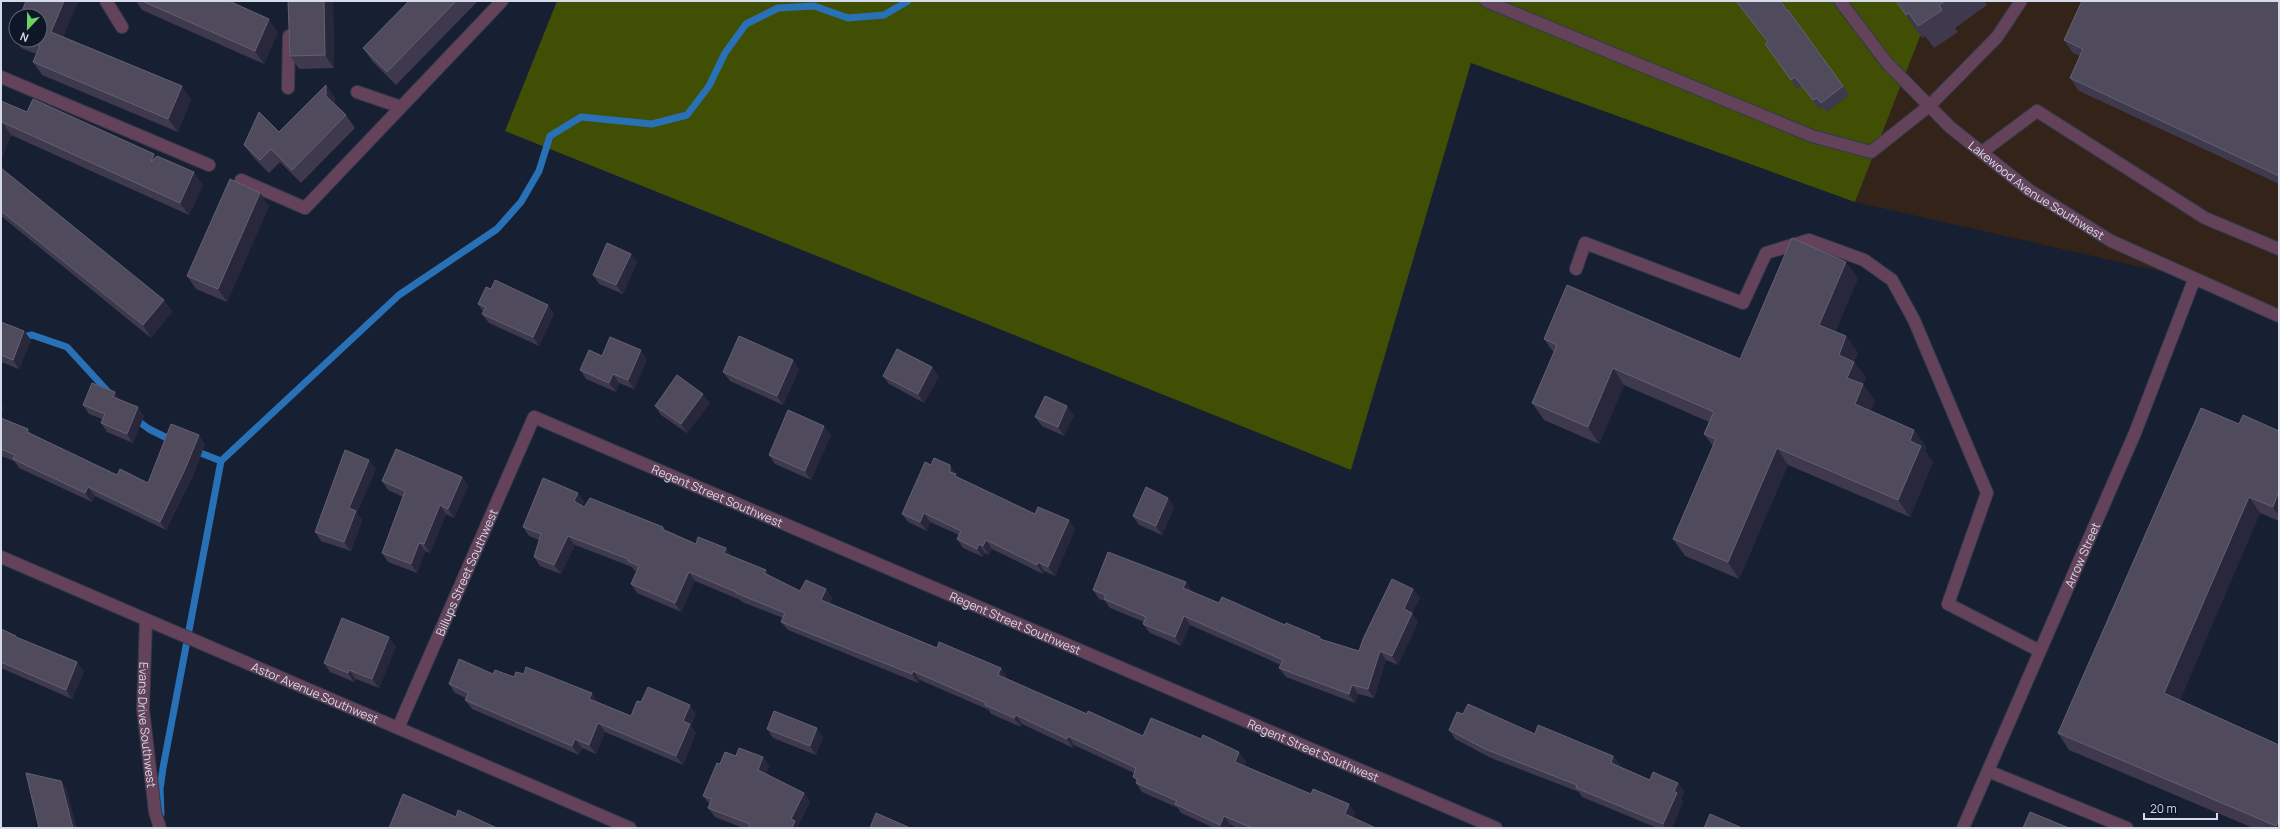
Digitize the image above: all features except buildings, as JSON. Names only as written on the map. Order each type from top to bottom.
[{"type":"street","points":[[106,1],[122,27]]},
{"type":"street","points":[[241,180],[305,208],[502,1]]},
{"type":"street","points":[[1486,1],[1812,136],[1871,152],[1929,106],[1997,37],[2021,1]]},
{"type":"street","name":"Lakewood Avenue Southwest","points":[[1840,1],[1887,63],[1954,131],[2030,190],[2111,241],[2194,280],[2279,316]]},
{"type":"street","points":[[288,88],[289,36]]},
{"type":"street","points":[[1,77],[209,165]]},
{"type":"street","points":[[357,92],[401,107]]},
{"type":"street","points":[[1982,152],[2037,111],[2205,218],[2279,249]]},
{"type":"street","points":[[1576,269],[1585,243],[1744,303],[1766,253],[1809,240],[1864,260],[1892,280],[1914,320],[1987,493],[1948,604],[2040,650]]},
{"type":"street","name":"Arrow Street","points":[[1963,828],[2135,434],[2194,280]]},
{"type":"street","name":"Billups Street Southwest","points":[[398,728],[534,416]]},
{"type":"street","name":"Regent Street Southwest","points":[[534,416],[1496,828]]},
{"type":"street","name":"Astor Avenue Southwest","points":[[1,557],[630,828]]},
{"type":"street","name":"Evans Drive Southwest","points":[[146,620],[143,710],[155,812],[160,828]]},
{"type":"street","points":[[1988,771],[2127,828]]},
{"type":"shaded area","points":[[1934,1],[2279,1],[2279,317],[2190,278],[1855,202]]},
{"type":"green space","points":[[557,1],[1934,1],[1855,202],[1471,63],[1351,470],[505,131]]},
{"type":"waterway","points":[[161,814],[160,789],[163,768],[221,461],[399,295],[497,229],[521,202],[539,171],[550,136],[581,117],[652,124],[687,115],[709,86],[725,53],[746,24],[778,8],[814,6],[848,18],[884,15],[908,1]]},
{"type":"waterway","points":[[1,336],[15,339],[32,335],[67,347],[111,395]]},
{"type":"waterway","points":[[134,418],[149,429],[173,441]]},
{"type":"waterway","points":[[193,450],[221,461]]}]
